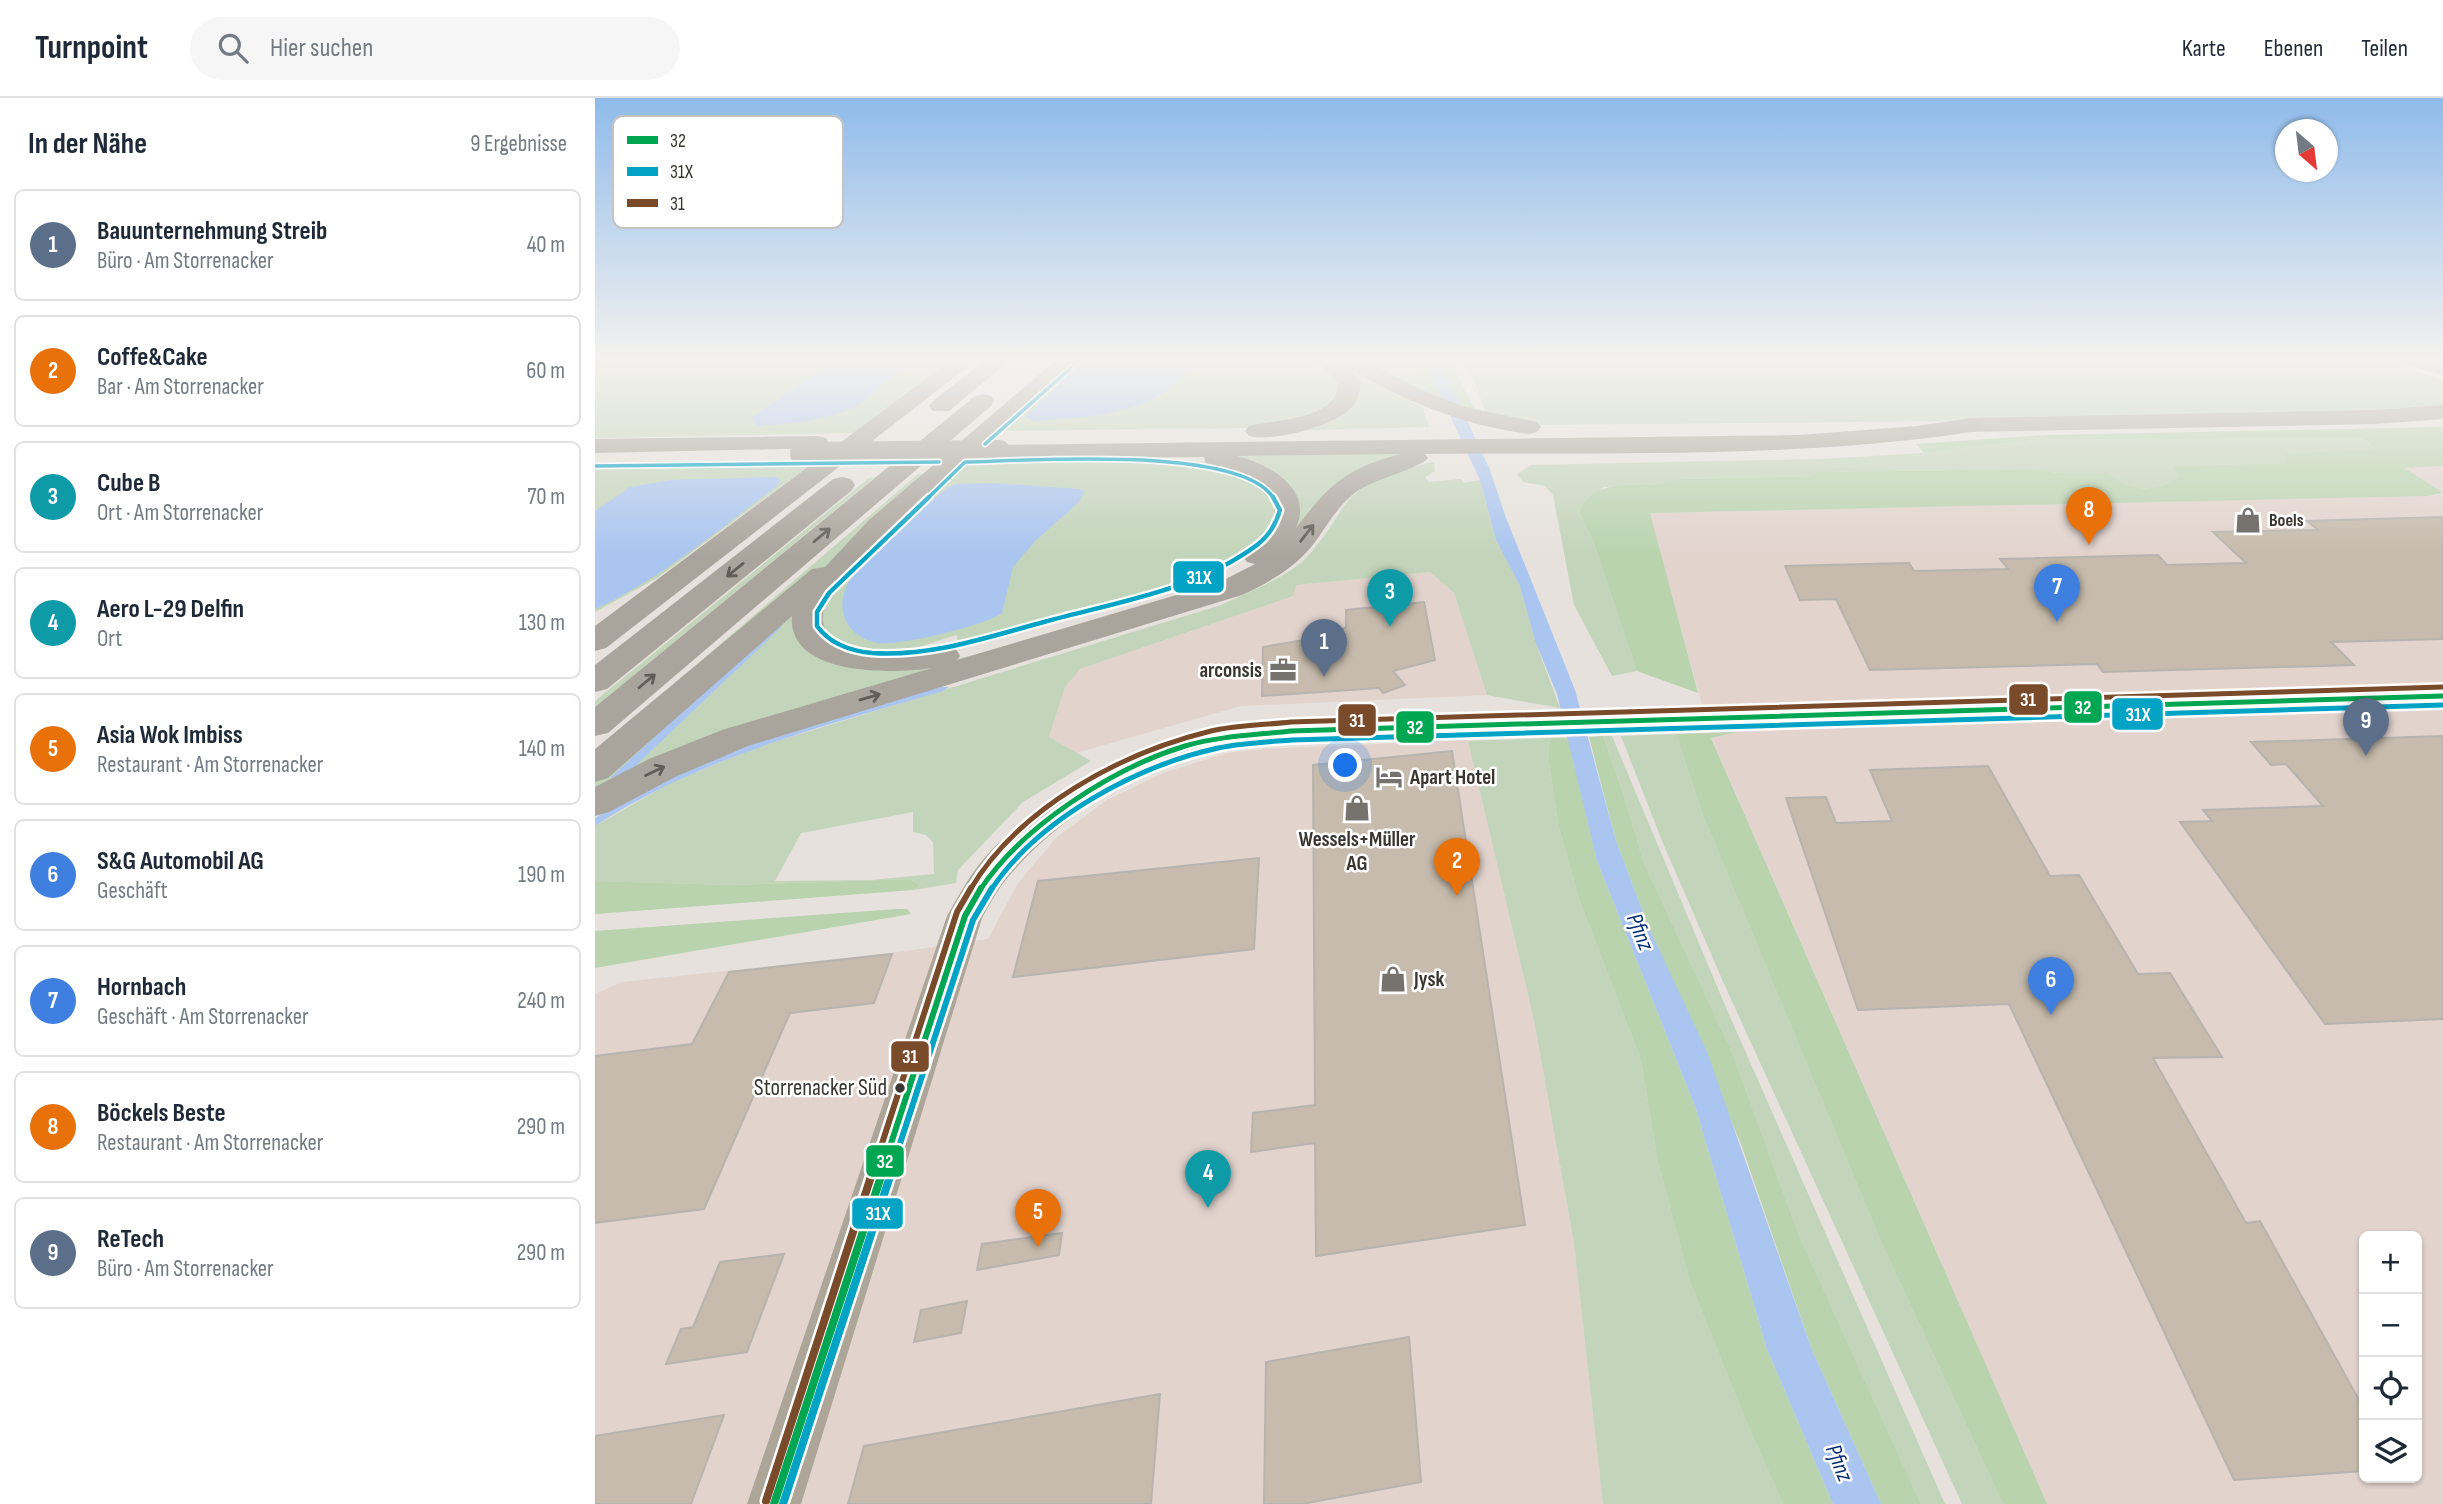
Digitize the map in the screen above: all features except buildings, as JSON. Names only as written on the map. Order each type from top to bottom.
[{"type":"highway","points":[[595,641],[876,426]]},
{"type":"highway","points":[[595,682],[916,426]]},
{"type":"highway","points":[[595,725],[952,426]]},
{"type":"highway","points":[[595,768],[994,426]]},
{"type":"highway","points":[[1150,445],[1186,434],[1291,426]]},
{"type":"highway","points":[[1483,426],[1503,434],[1760,442],[1860,438],[1966,426]]},
{"type":"highway","points":[[595,803],[662,768],[735,738],[1222,592],[1259,575],[1286,556],[1305,537],[1331,501],[1357,479],[1430,446],[1503,434],[1950,426]]},
{"type":"highway","points":[[595,446],[1479,446],[1503,434]]},
{"type":"highway","points":[[899,509],[813,601],[809,610],[808,628],[811,635],[828,649],[853,659],[888,662],[924,660],[968,652],[1201,584],[1245,564],[1275,541],[1285,525],[1289,509],[1286,498],[1272,481],[1251,468],[1150,445]]},
{"type":"highway","points":[[595,457],[810,448]]},
{"type":"highway","points":[[595,617],[692,565]]},
{"type":"street","points":[[774,1504],[965,916],[988,878],[1013,850],[1046,821],[1094,787],[1132,768],[1174,751],[1216,739],[1291,731],[2443,696]]},
{"type":"shaded area","points":[[2443,466],[2443,493],[2404,467]]},
{"type":"shaded area","points":[[2443,495],[2443,1504],[2047,1504],[1711,737],[1649,513]]},
{"type":"shaded area","points":[[1430,572],[1454,593],[1487,695],[1241,706],[1076,753],[1049,737],[1065,686],[1080,669],[1293,596],[1295,585]]},
{"type":"shaded area","points":[[1468,740],[1534,1020],[1574,1243],[1603,1504],[595,1504],[595,994],[622,982],[892,953],[988,939],[1018,883],[1057,837],[1107,800],[1163,773],[1227,753]]},
{"type":"green space","points":[[595,426],[864,426],[854,433],[595,438]]},
{"type":"green space","points":[[1008,426],[1263,426],[1252,428],[1002,431]]},
{"type":"green space","points":[[1301,426],[1429,427],[1282,431]]},
{"type":"green space","points":[[2443,427],[2443,466],[2405,468],[2443,493],[2427,496],[1650,513],[1698,693],[1637,671],[1594,543],[1579,512],[1588,499],[1598,491],[1610,487],[1651,485],[1678,479],[1811,476],[1817,472],[2031,469],[2058,473],[2108,473],[2124,484],[2144,489],[2162,486],[2179,478],[2174,466],[2288,463],[2284,454],[2376,449],[2361,438],[2035,440],[1924,453],[1916,444],[2046,435]]},
{"type":"green space","points":[[2361,438],[2377,450],[2284,455],[2289,463],[2175,466],[2179,478],[2162,486],[2144,489],[2124,484],[2107,473],[2058,473],[2031,469],[1817,472],[1811,476],[1679,479],[1667,484],[1604,487],[1579,512],[1594,543],[1637,671],[1612,676],[1574,605],[1553,495],[1545,486],[1523,482],[1517,474],[1531,465],[1821,459],[1924,453],[2035,440]]},
{"type":"green space","points":[[1402,453],[1319,504],[1253,572],[595,795],[595,781],[801,602],[816,652],[956,659],[973,655],[1185,594],[1231,577],[1258,563],[1297,502],[1214,455]]},
{"type":"green space","points":[[1156,459],[1206,462],[1233,468],[1273,491],[1278,519],[1242,557],[1210,574],[951,650],[935,650],[958,644],[957,635],[904,651],[875,653],[843,643],[824,632],[820,610],[823,602],[876,543],[966,462]]},
{"type":"green space","points":[[1434,462],[1435,471],[1425,477],[1429,482],[1461,479],[1463,483],[1480,480],[1496,540],[1520,586],[1535,641],[1560,708],[1487,695],[1454,593],[1430,572],[1296,585],[1293,596],[1080,669],[1065,687],[1049,737],[1091,761],[1023,802],[958,870],[956,883],[913,890],[920,886],[911,879],[731,885],[595,881],[595,826],[672,782],[761,746],[1221,605],[1273,581],[1302,562],[1352,496],[1362,488],[1385,476]],"holes":[[[913,812],[913,832],[926,835],[933,842],[934,874],[871,880],[775,881],[801,833]]]},
{"type":"green space","points":[[810,465],[657,578],[595,612],[595,466]]},
{"type":"green space","points":[[918,474],[933,474],[805,587],[595,752]]},
{"type":"green space","points":[[875,477],[595,707],[595,701],[869,478]]},
{"type":"green space","points":[[1736,732],[1711,738],[2047,1504],[2003,1504],[1882,1244],[1702,813],[1676,734]]},
{"type":"green space","points":[[1676,734],[1702,813],[1882,1244],[2003,1504],[1962,1504],[1725,986],[1662,841],[1621,736]]},
{"type":"green space","points":[[1603,736],[1612,736],[1724,1003],[1945,1504],[1921,1504],[1798,1233],[1732,1052],[1644,863]]},
{"type":"green space","points":[[1603,736],[1644,863],[1732,1052],[1798,1233],[1921,1504],[1881,1504],[1812,1350],[1741,1144],[1649,928],[1616,841],[1589,737]]},
{"type":"green space","points":[[1550,738],[1548,757],[1558,823],[1579,899],[1641,1060],[1658,1162],[1690,1282],[1743,1414],[1783,1504],[1603,1504],[1574,1243],[1534,1020],[1468,741]]},
{"type":"green space","points":[[1550,738],[1568,738],[1597,861],[1696,1109],[1767,1349],[1833,1504],[1783,1504],[1743,1414],[1690,1282],[1658,1162],[1641,1060],[1579,899],[1558,823],[1548,757]]},
{"type":"green space","points":[[911,879],[920,886],[913,890],[595,914],[595,881],[731,885]]},
{"type":"green space","points":[[907,909],[911,914],[595,968],[595,931]]},
{"type":"water","name":"Pfinz","points":[[1455,426],[1469,426],[1490,470],[1506,518],[1575,690],[1616,841],[1649,928],[1707,1052],[1812,1350],[1881,1504],[1833,1504],[1767,1349],[1696,1109],[1597,861],[1557,694],[1535,641],[1520,586],[1496,540],[1480,480]]},
{"type":"water","points":[[776,477],[780,480],[777,486],[689,552],[643,583],[595,609],[595,511],[630,487],[670,480]]},
{"type":"water","points":[[992,483],[1081,489],[1084,492],[1079,502],[1034,542],[1013,567],[1002,613],[960,629],[889,643],[868,640],[853,630],[844,616],[843,598],[852,577],[863,564],[892,535],[949,487],[956,484]]},
{"type":"water","points":[[779,623],[782,626],[772,636],[631,770],[611,777]]},
{"type":"water","points":[[939,687],[949,687],[720,762],[635,802],[595,826],[595,818],[647,787],[745,746]]},
{"type":"transit line","name":"31X","points":[[985,444],[1006,426]]},
{"type":"transit line","name":"31X","points":[[1140,460],[1207,466],[1241,474],[1256,481],[1271,493],[1280,510],[1268,534],[1257,545],[1234,560],[1183,584],[961,644],[917,652],[873,653],[850,649],[835,642],[817,626],[817,612],[829,593],[965,462],[1140,460]]},
{"type":"transit line","name":"31X","points":[[595,466],[939,462]]},
{"type":"transit line","name":"31","points":[[766,1501],[957,912],[982,871],[1029,823],[1056,802],[1116,766],[1179,740],[1211,731],[1291,722],[2443,687]]},
{"type":"transit line","name":"32","points":[[774,1504],[965,916],[987,880],[1037,830],[1064,808],[1123,772],[1185,746],[1216,739],[1291,731],[2443,696]]},
{"type":"transit line","name":"31X","points":[[783,1504],[973,920],[995,883],[1039,837],[1095,798],[1125,781],[1156,767],[1217,748],[1292,740],[2443,705]]},
{"type":"place","name":"Boels","points":[[2248,520]]},
{"type":"place","name":"Böckels Beste","points":[[2089,545]]},
{"type":"place","name":"Hornbach","points":[[2057,622]]},
{"type":"place","name":"Cube B","points":[[1390,627]]},
{"type":"place","name":"arconsis","points":[[1283,670]]},
{"type":"place","name":"Bauunternehmung Streib","points":[[1324,677]]},
{"type":"place","name":"ReTech","points":[[2366,756]]},
{"type":"place","name":"Apart Hotel","points":[[1389,777]]},
{"type":"place","name":"Wessels+Müller AG","points":[[1357,808]]},
{"type":"place","name":"Coffe&Cake","points":[[1457,896]]},
{"type":"place","name":"Jysk","points":[[1393,979]]},
{"type":"place","name":"S&G Automobil AG","points":[[2051,1015]]},
{"type":"place","name":"Storrenacker Süd","points":[[900,1088]]},
{"type":"place","name":"Aero L-29 Delfin","points":[[1208,1208]]},
{"type":"place","name":"Asia Wok Imbiss","points":[[1038,1247]]}]
